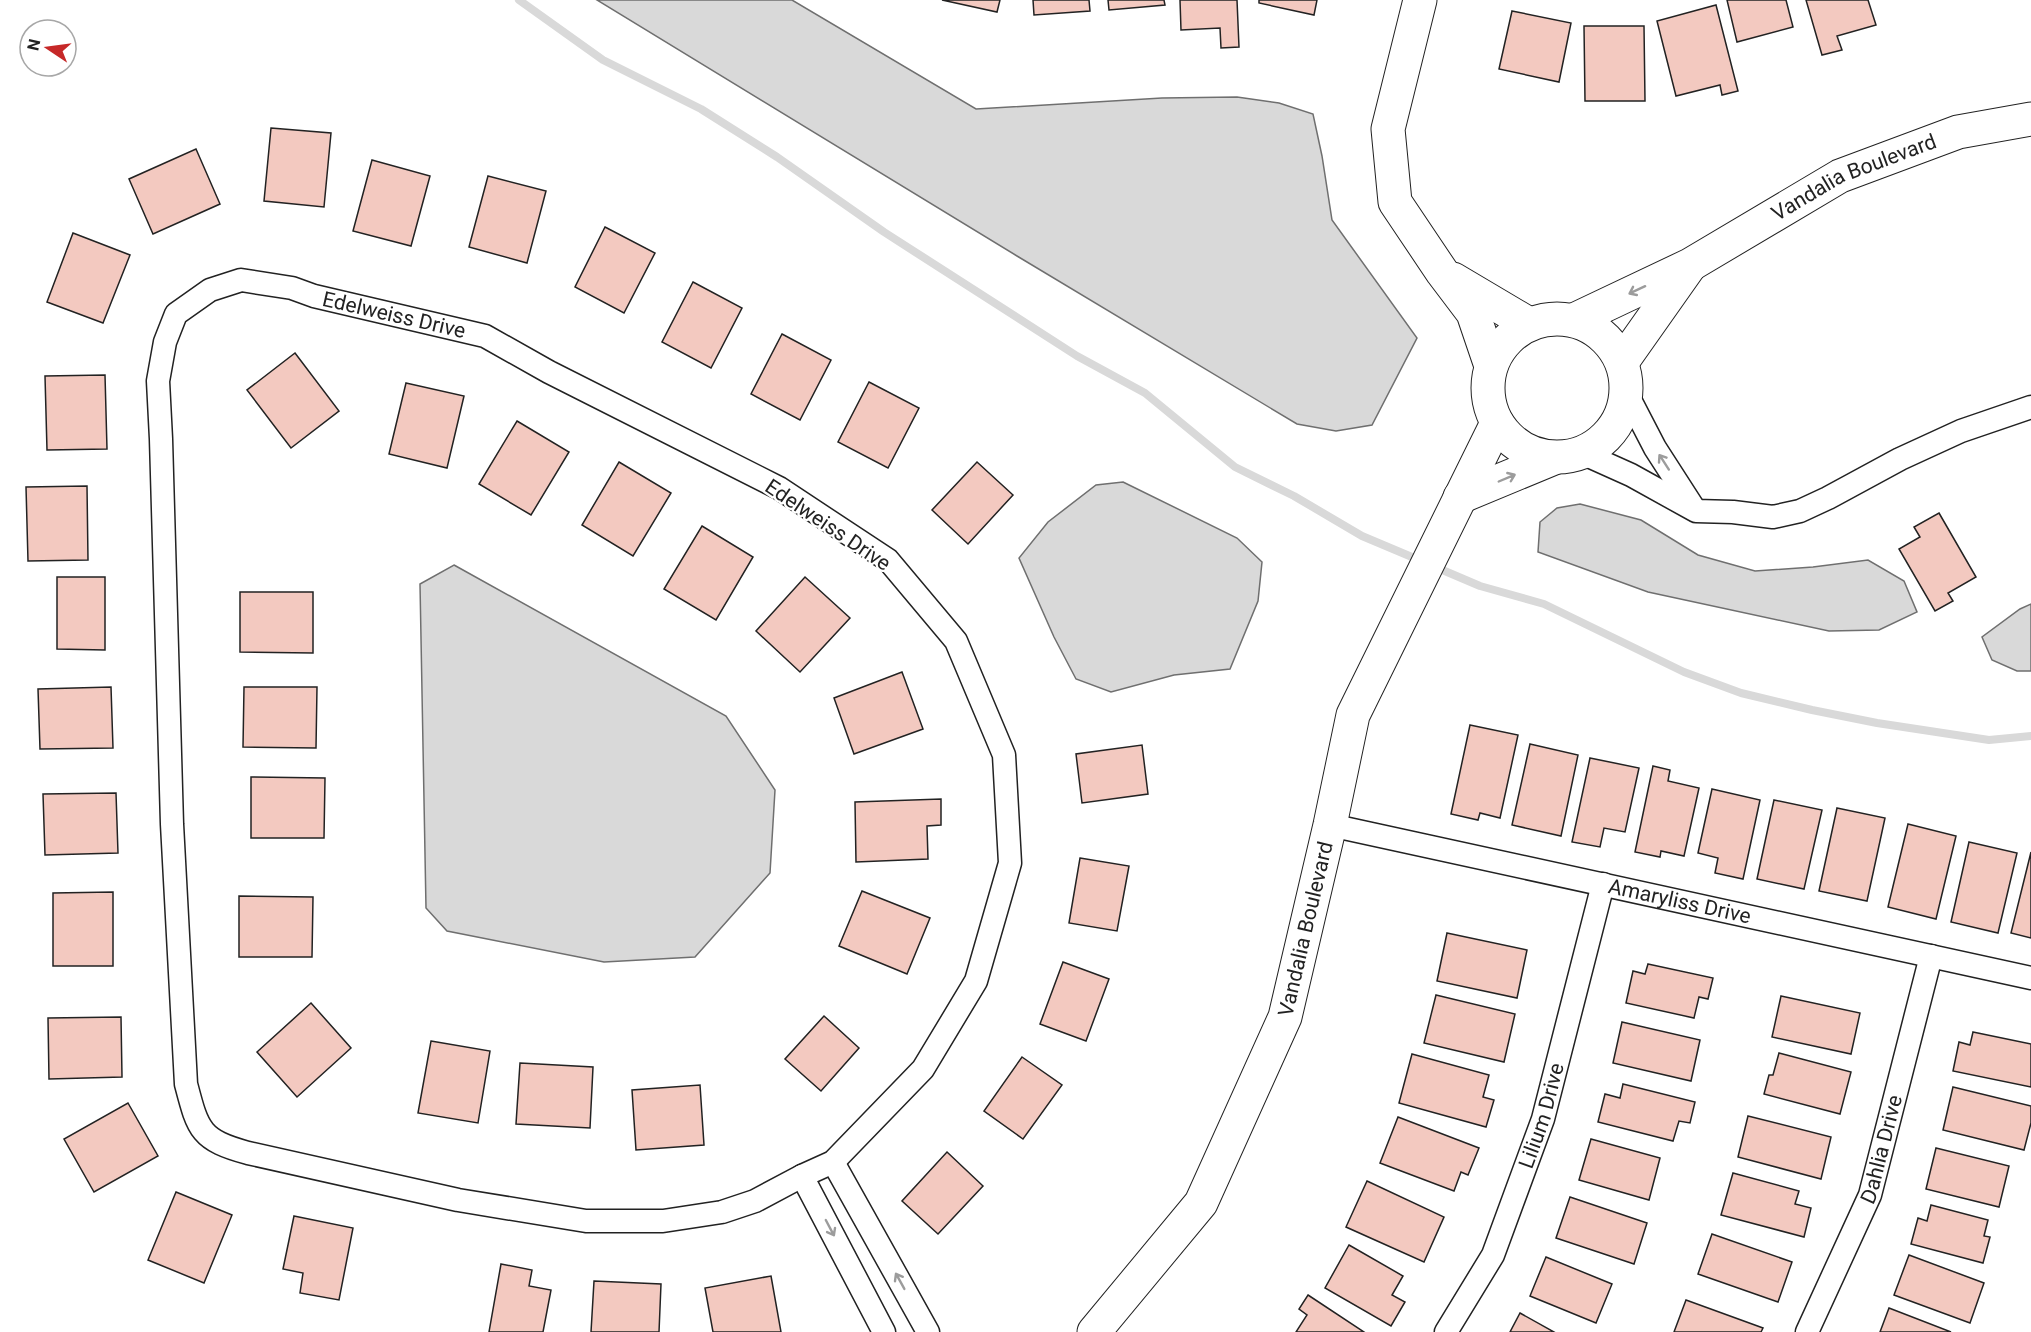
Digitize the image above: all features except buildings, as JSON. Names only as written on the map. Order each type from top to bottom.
[{"type":"street","points":[[1420,0],[1389,129],[1395,202],[1473,314],[1491,366]]},
{"type":"street","name":"Vandalia Boulevard","points":[[1574,320],[1690,265],[1840,176],[1958,132],[2031,119]]},
{"type":"street","name":"Vandalia Boulevard","points":[[1622,362],[1690,265]]},
{"type":"street","points":[[1442,272],[1528,324]]},
{"type":"street","name":"Edelweiss Drive","points":[[241,280],[292,288],[314,296],[485,336],[549,372],[768,483],[888,560],[956,641],[1004,755],[1010,863],[976,981],[923,1069],[833,1162],[755,1201],[722,1212],[663,1221],[586,1221],[458,1200],[248,1153],[221,1146],[207,1135],[195,1119],[186,1084],[173,836],[158,381],[165,342],[176,314],[210,290],[241,280]]},
{"type":"street","points":[[1460,497],[1568,456],[1599,444],[1613,430],[1622,413],[1627,394],[1626,378],[1622,362],[1611,343],[1594,329],[1574,320],[1551,318],[1528,324],[1512,334],[1499,349],[1491,366],[1487,386],[1489,405],[1497,423],[1511,441],[1531,453],[1568,456],[1631,475],[1696,511],[1733,512],[1773,517],[1800,511],[1900,459],[1961,431],[2031,407]]},
{"type":"street","points":[[1627,394],[1655,448],[1696,511]]},
{"type":"street","name":"Vandalia Boulevard","points":[[1094,1332],[1201,1203],[1285,1017],[1353,715],[1497,423]]},
{"type":"street","name":"Amaryliss Drive","points":[[1330,825],[2031,978]]},
{"type":"street","name":"Lilium Drive","points":[[1446,1332],[1493,1255],[1543,1119],[1603,884]]},
{"type":"street","name":"Dahlia Drive","points":[[1807,1332],[1870,1195],[1931,956]]},
{"type":"street","points":[[833,1162],[928,1332]]},
{"type":"street","points":[[802,1176],[884,1332]]},
{"type":"shaded area","points":[[597,0],[792,0],[976,109],[1162,98],[1237,97],[1279,103],[1313,114],[1332,220],[1417,338],[1372,425],[1336,431],[1297,424]]},
{"type":"shaded area","points":[[1123,482],[1237,538],[1262,562],[1258,601],[1230,669],[1174,675],[1111,692],[1076,679],[1054,637],[1019,558],[1048,522],[1096,485]]},
{"type":"shaded area","points":[[1580,504],[1641,520],[1698,555],[1755,571],[1868,560],[1904,581],[1917,612],[1879,630],[1829,631],[1648,592],[1538,552],[1540,522],[1557,508]]},
{"type":"shaded area","points":[[454,565],[726,716],[775,790],[770,873],[695,957],[604,962],[447,931],[426,908],[420,584]]},
{"type":"shaded area","points":[[2031,604],[2031,671],[2017,671],[1992,660],[1982,637],[2020,609]]},
{"type":"waterway","points":[[519,0],[603,60],[701,109],[777,157],[884,232],[1077,356],[1145,393],[1235,467],[1294,496],[1362,536],[1419,560]]},
{"type":"waterway","points":[[1433,566],[1480,586],[1544,604],[1684,672],[1741,693],[1877,723],[1989,740],[2031,736]]}]
